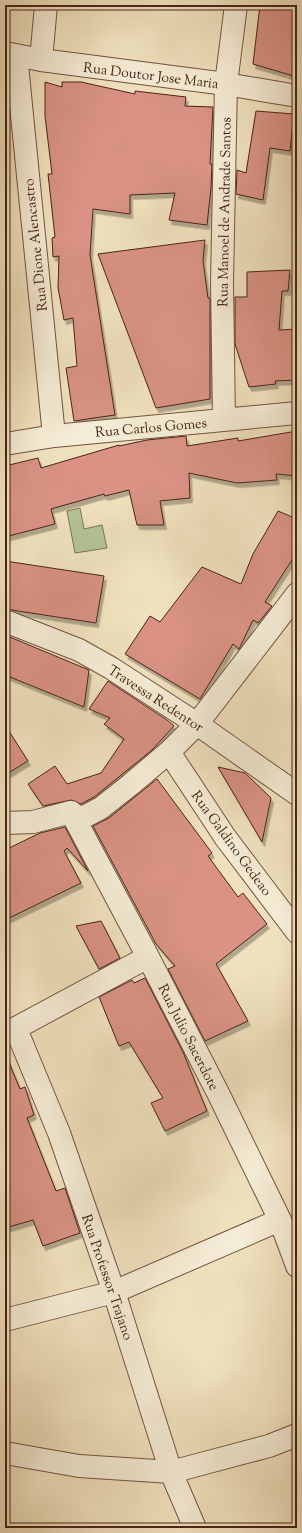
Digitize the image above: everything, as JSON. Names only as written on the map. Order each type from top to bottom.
[{"type":"street","points":[[41,60],[46,5]]},
{"type":"street","name":"Rua Manoel de Andrade Santos","points":[[224,420],[222,282],[226,84],[236,5]]},
{"type":"street","name":"Rua Doutor Jose Maria","points":[[10,54],[41,60],[226,84],[297,96]]},
{"type":"street","name":"Rua Dione Alencastro","points":[[10,54],[54,436]]},
{"type":"street","name":"Rua Carlos Gomes","points":[[5,444],[54,436],[297,413]]},
{"type":"street","points":[[5,824],[33,822],[71,812],[80,819],[101,808],[169,752],[197,724],[297,594]]},
{"type":"street","name":"Travessa Redentor","points":[[5,621],[78,650],[111,668],[197,724],[297,794]]},
{"type":"street","name":"Rua Galdino Gedeao","points":[[169,752],[225,837],[297,932]]},
{"type":"street","name":"Rua Julio Sacerdote","points":[[71,812],[218,1093],[280,1220],[297,1266]]},
{"type":"street","points":[[11,1031],[148,957]]},
{"type":"street","name":"Rua Professor Trajano","points":[[11,1031],[58,1133],[114,1292],[171,1472],[195,1528]]},
{"type":"street","points":[[5,1320],[114,1292],[280,1220]]},
{"type":"street","points":[[5,1453],[79,1466],[171,1472],[270,1446],[297,1435]]},
{"type":"green space","points":[[80,508],[84,529],[102,525],[107,548],[75,553],[67,511]]},
{"type":"building","points":[[260,5],[297,5],[297,77],[253,64]]},
{"type":"building","points":[[45,82],[62,87],[62,82],[81,82],[135,94],[135,91],[186,97],[185,106],[213,107],[210,164],[212,164],[211,188],[207,225],[169,220],[175,193],[130,195],[130,214],[93,209],[90,255],[115,415],[74,421],[66,368],[77,366],[73,318],[64,320],[58,288],[59,256],[53,257],[52,238],[55,237],[48,174],[52,174],[45,116]]},
{"type":"building","points":[[256,111],[294,114],[290,151],[270,148],[263,200],[236,194],[237,170],[246,173]]},
{"type":"building","points":[[205,240],[203,261],[208,298],[210,298],[210,399],[156,408],[98,254]]},
{"type":"building","points":[[290,270],[288,291],[282,291],[279,330],[297,329],[297,380],[275,381],[276,384],[249,387],[235,344],[235,297],[247,297],[247,272]]},
{"type":"building","points":[[297,431],[297,476],[276,474],[277,480],[237,483],[189,473],[190,498],[160,501],[164,525],[137,525],[129,490],[105,496],[104,494],[51,509],[55,524],[5,537],[5,466],[38,458],[41,468],[119,445],[147,440],[186,436],[187,446],[238,438],[238,441]]},
{"type":"building","points":[[278,511],[297,519],[297,552],[265,602],[272,606],[258,623],[253,620],[239,649],[233,644],[200,699],[125,654],[150,616],[160,622],[202,567],[241,584],[253,554]]},
{"type":"building","points":[[5,561],[104,576],[96,623],[5,609]]},
{"type":"building","points":[[5,635],[89,670],[84,707],[5,675]]},
{"type":"building","points":[[108,681],[174,726],[152,750],[94,797],[81,804],[71,800],[43,806],[28,784],[55,766],[67,784],[101,773],[124,739],[104,724],[110,718],[89,709]]},
{"type":"building","points":[[5,725],[28,761],[5,775]]},
{"type":"building","points":[[218,767],[245,773],[271,798],[262,842]]},
{"type":"building","points":[[157,779],[212,853],[208,856],[238,897],[243,893],[267,924],[216,964],[248,1021],[205,1041],[168,969],[175,966],[156,944],[93,826],[109,818]]},
{"type":"building","points":[[65,827],[88,871],[67,848],[64,851],[81,883],[5,920],[5,850],[40,833]]},
{"type":"building","points":[[101,921],[120,958],[99,969],[76,926]]},
{"type":"building","points":[[145,978],[183,1052],[207,1111],[165,1131],[151,1103],[163,1098],[129,1042],[119,1046],[99,997],[132,980],[134,983]]},
{"type":"building","points":[[5,1053],[20,1089],[25,1087],[34,1115],[27,1118],[56,1191],[65,1188],[80,1233],[43,1246],[33,1220],[5,1228]]}]
